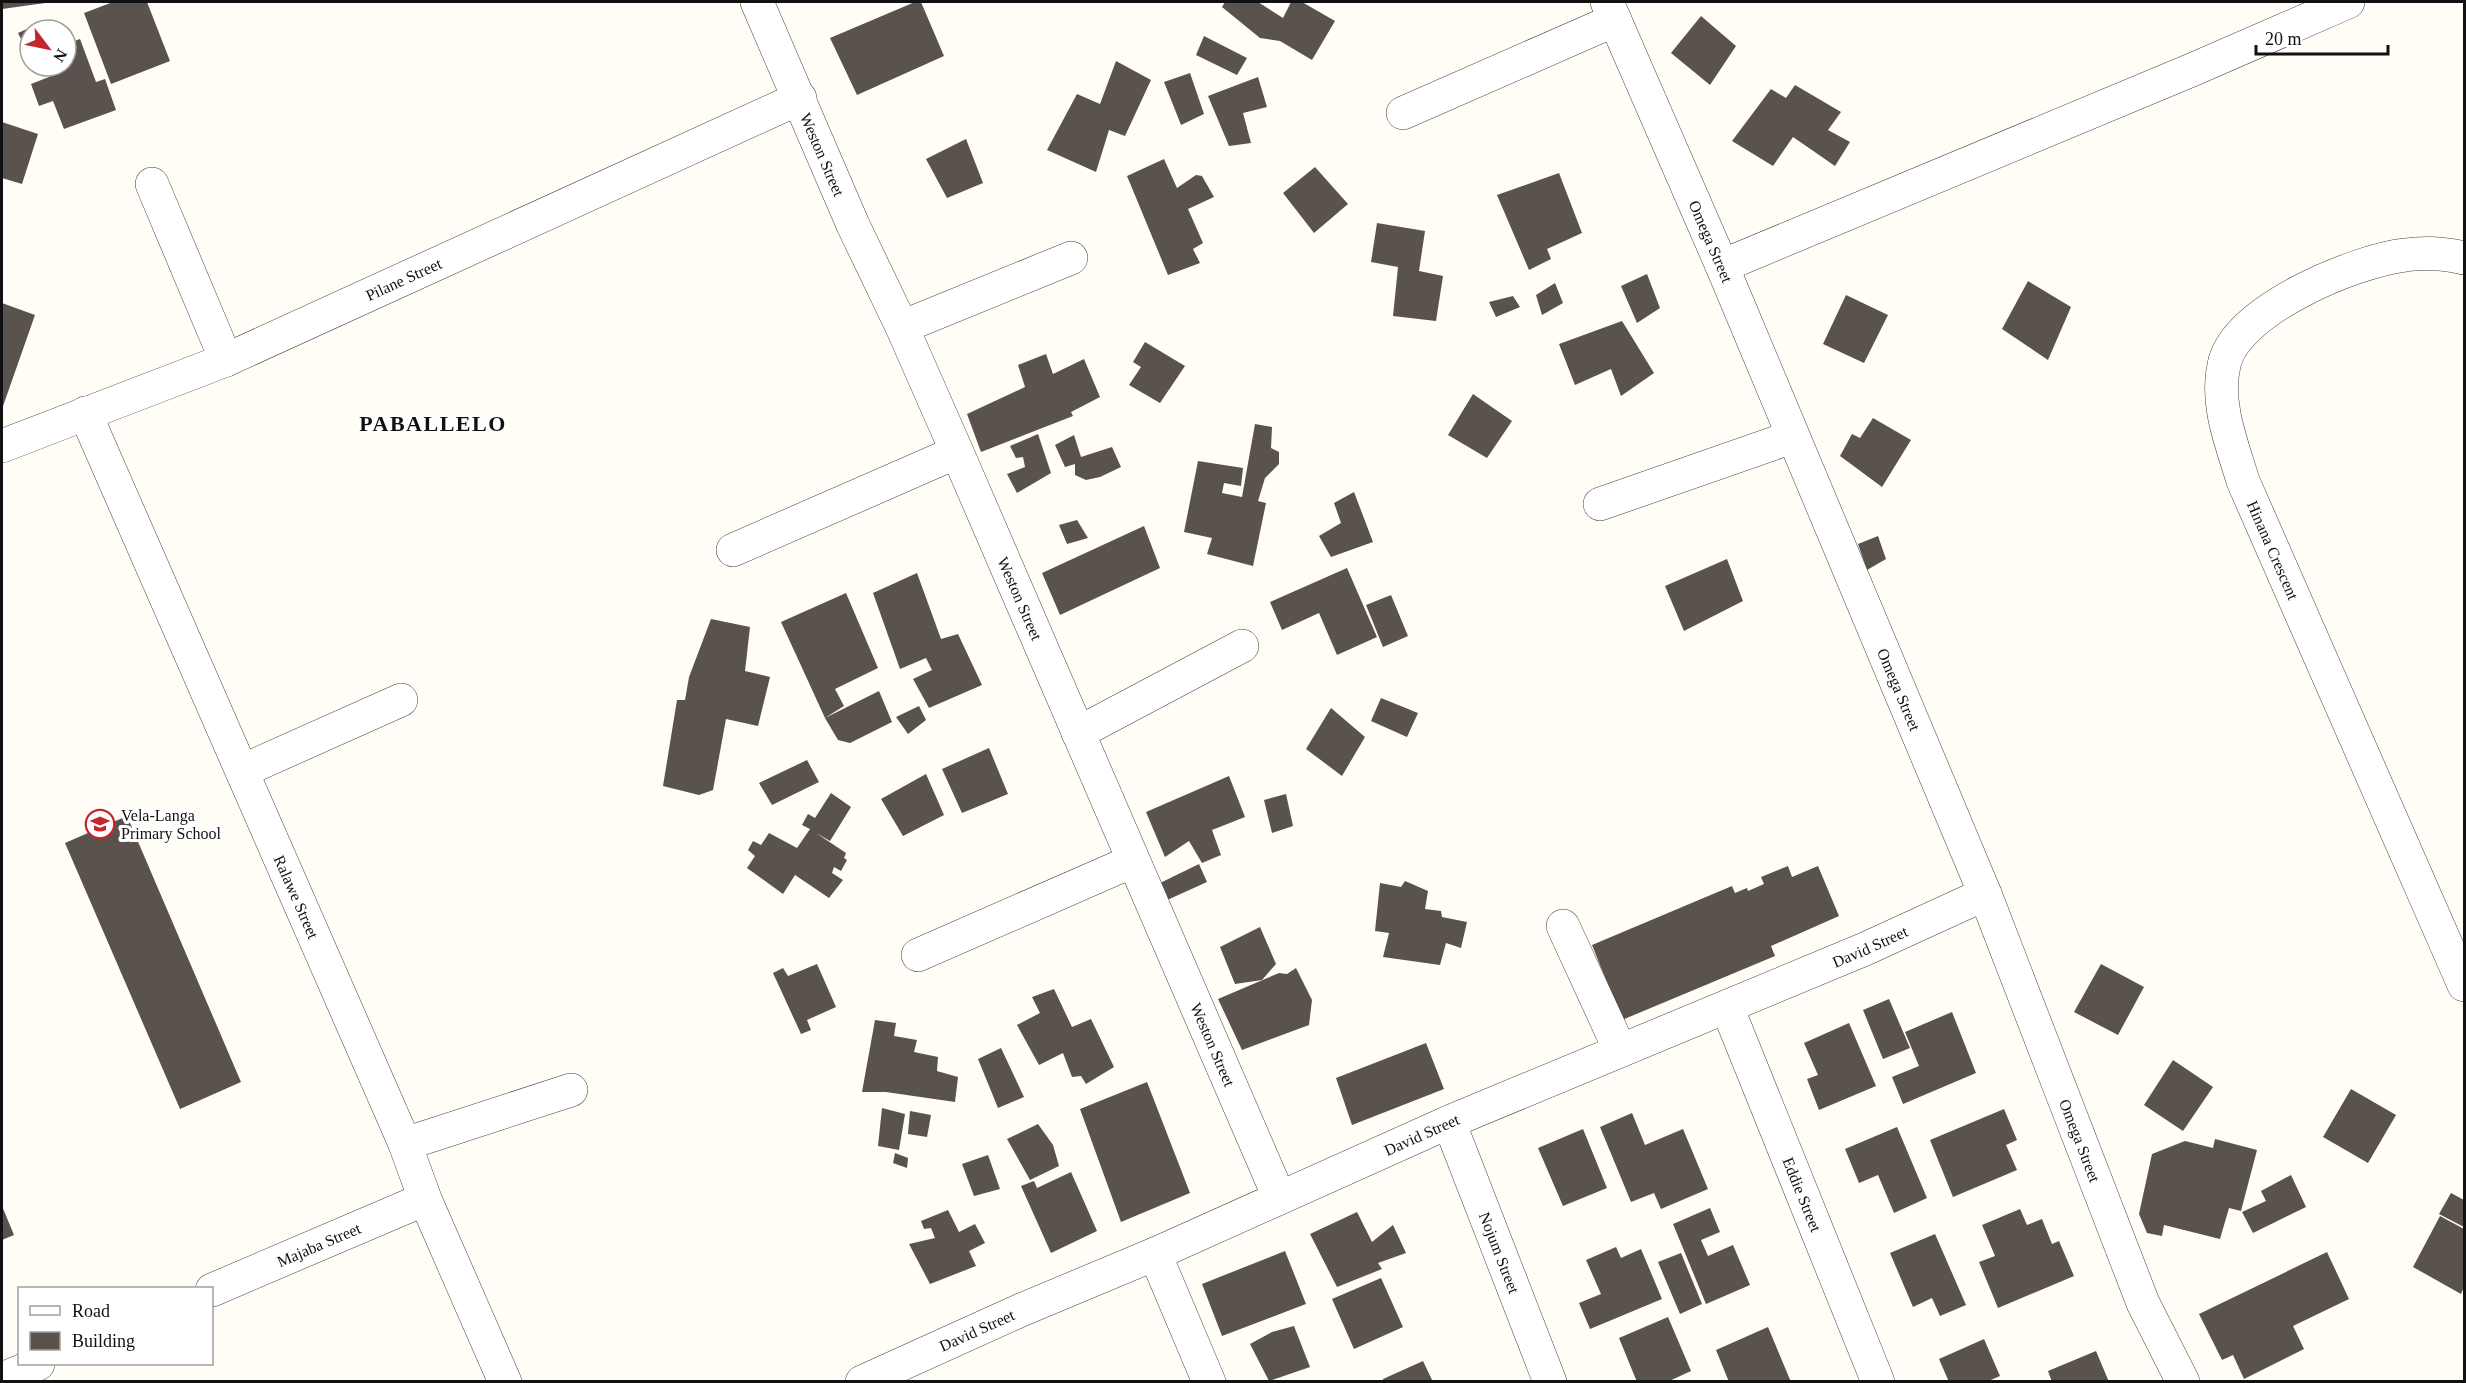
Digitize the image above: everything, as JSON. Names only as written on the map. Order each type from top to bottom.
[{"type":"street","name":"Weston Street","points":[[758,2],[853,225],[902,327],[957,452],[1279,1197]]},
{"type":"street","points":[[1722,266],[2183,74],[2348,2]]},
{"type":"street","points":[[1403,113],[1611,11]]},
{"type":"street","name":"Omega Street","points":[[1611,11],[1722,266],[1985,894],[2144,1303],[2183,1382]]},
{"type":"street","name":"Pilane Street","points":[[2,446],[226,360],[800,98]]},
{"type":"street","points":[[152,184],[226,360]]},
{"type":"street","name":"Hinana Crescent","points":[[2464,258],[2441,252],[2404,255],[2348,271],[2267,310],[2231,345],[2224,363],[2221,392],[2226,422],[2243,481],[2464,985]]},
{"type":"street","points":[[902,327],[1071,258]]},
{"type":"street","name":"Ralawe Street","points":[[85,413],[405,1144],[425,1199],[505,1382]]},
{"type":"street","points":[[1600,504],[1792,436]]},
{"type":"street","points":[[733,550],[957,452]]},
{"type":"street","points":[[1078,733],[1242,646]]},
{"type":"street","points":[[242,771],[401,700]]},
{"type":"street","points":[[918,955],[1133,861]]},
{"type":"street","name":"David Street","points":[[862,1382],[909,1372],[1021,1310],[1155,1254],[1449,1122],[1865,950],[1985,894]]},
{"type":"street","points":[[1563,926],[1620,1050]]},
{"type":"street","name":"Eddie Street","points":[[1727,1007],[1878,1382]]},
{"type":"street","points":[[405,1144],[571,1090]]},
{"type":"street","name":"Nojum Street","points":[[1449,1122],[1550,1382]]},
{"type":"street","name":"Majaba Street","points":[[213,1290],[425,1199]]},
{"type":"street","points":[[1155,1254],[1209,1382]]},
{"type":"street","points":[[2,1379],[36,1365]]},
{"type":"building","points":[[2,2],[45,2],[45,3],[2,9]]},
{"type":"building","points":[[113,2],[147,2],[170,61],[111,84],[84,13]]},
{"type":"building","points":[[915,2],[921,2],[944,56],[857,95],[830,38]]},
{"type":"building","points":[[1225,2],[1258,2],[1283,18],[1291,2],[1302,2],[1335,21],[1312,60],[1280,41],[1260,38],[1222,7]]},
{"type":"building","points":[[1701,16],[1736,46],[1710,85],[1671,53]]},
{"type":"building","points":[[1204,36],[1247,58],[1237,75],[1196,55]]},
{"type":"building","points":[[80,39],[96,82],[105,79],[116,110],[64,129],[53,101],[39,106],[31,84],[46,78],[78,78],[78,40]]},
{"type":"building","points":[[1116,61],[1151,80],[1125,136],[1109,130],[1096,172],[1047,150],[1077,94],[1100,104]]},
{"type":"building","points":[[1190,73],[1204,114],[1181,125],[1164,82]]},
{"type":"building","points":[[1258,77],[1267,107],[1243,113],[1251,143],[1229,146],[1208,96]]},
{"type":"building","points":[[1795,85],[1841,112],[1828,130],[1850,142],[1835,166],[1793,137],[1773,166],[1732,141],[1771,89],[1786,98]]},
{"type":"building","points":[[2,122],[38,134],[22,184],[2,178]]},
{"type":"building","points":[[966,139],[983,183],[947,198],[926,159]]},
{"type":"building","points":[[1164,159],[1177,188],[1196,175],[1202,176],[1214,197],[1188,209],[1203,243],[1193,249],[1200,263],[1168,275],[1127,176]]},
{"type":"building","points":[[1315,167],[1348,204],[1314,233],[1283,193]]},
{"type":"building","points":[[1559,173],[1582,233],[1547,249],[1551,259],[1529,270],[1497,195]]},
{"type":"building","points":[[1377,223],[1425,231],[1419,271],[1443,276],[1436,321],[1393,316],[1398,267],[1371,262]]},
{"type":"building","points":[[1647,274],[1660,308],[1637,323],[1621,286]]},
{"type":"building","points":[[2028,281],[2071,307],[2048,360],[2002,329]]},
{"type":"building","points":[[1555,283],[1563,303],[1542,315],[1536,295]]},
{"type":"building","points":[[1846,295],[1888,315],[1864,363],[1823,344]]},
{"type":"building","points":[[1513,296],[1520,307],[1496,317],[1489,302]]},
{"type":"building","points":[[2,303],[35,315],[2,409]]},
{"type":"building","points":[[1622,321],[1654,373],[1621,396],[1611,369],[1575,385],[1559,344]]},
{"type":"building","points":[[1145,342],[1185,366],[1160,403],[1129,385],[1141,367],[1133,362]]},
{"type":"building","points":[[1046,354],[1053,374],[1084,359],[1100,397],[1071,412],[1073,416],[981,452],[967,414],[1025,387],[1018,365]]},
{"type":"building","points":[[1473,394],[1512,421],[1487,458],[1448,435]]},
{"type":"building","points":[[1873,418],[1911,440],[1882,487],[1840,456],[1852,434],[1860,438]]},
{"type":"building","points":[[1255,424],[1272,427],[1271,448],[1279,452],[1279,464],[1265,478],[1258,501],[1266,503],[1253,566],[1207,554],[1212,538],[1184,532],[1198,461],[1243,468],[1241,486],[1224,483],[1222,493],[1242,497]]},
{"type":"building","points":[[1038,434],[1051,473],[1017,493],[1007,474],[1025,467],[1023,457],[1016,458],[1010,446]]},
{"type":"building","points":[[1074,435],[1081,457],[1112,447],[1121,467],[1100,477],[1086,480],[1075,475],[1075,464],[1065,467],[1055,445]]},
{"type":"building","points":[[1354,492],[1373,542],[1331,557],[1319,536],[1341,523],[1334,503]]},
{"type":"building","points":[[1077,520],[1088,538],[1067,544],[1059,525]]},
{"type":"building","points":[[1144,526],[1160,568],[1060,615],[1042,573]]},
{"type":"building","points":[[1878,536],[1886,559],[1867,570],[1858,544]]},
{"type":"building","points":[[1727,559],[1743,601],[1684,631],[1665,586]]},
{"type":"building","points":[[1347,568],[1377,637],[1337,655],[1319,613],[1282,630],[1270,602]]},
{"type":"building","points":[[917,573],[941,639],[958,634],[982,685],[929,708],[913,679],[932,670],[926,658],[900,669],[873,593]]},
{"type":"building","points":[[846,593],[878,668],[835,689],[844,706],[825,718],[781,622]]},
{"type":"building","points":[[1391,595],[1408,636],[1383,647],[1366,605]]},
{"type":"building","points":[[711,619],[750,627],[745,671],[770,677],[758,726],[726,719],[713,790],[699,795],[663,786],[677,700],[685,700],[689,677]]},
{"type":"building","points":[[879,691],[892,722],[850,743],[838,740],[825,718]]},
{"type":"building","points":[[1381,698],[1418,713],[1407,737],[1371,721]]},
{"type":"building","points":[[919,706],[926,720],[908,734],[896,717]]},
{"type":"building","points":[[1331,708],[1365,737],[1342,776],[1306,749]]},
{"type":"building","points":[[989,748],[1008,794],[962,813],[942,769]]},
{"type":"building","points":[[807,760],[819,782],[772,805],[759,783]]},
{"type":"building","points":[[926,774],[944,815],[903,836],[881,799]]},
{"type":"building","points":[[1229,776],[1245,817],[1212,830],[1221,855],[1202,863],[1189,841],[1165,857],[1146,812]]},
{"type":"building","points":[[831,793],[851,807],[830,841],[816,833],[846,853],[844,858],[847,860],[841,871],[834,867],[832,873],[843,880],[829,898],[795,875],[783,894],[747,868],[755,856],[748,850],[753,841],[761,845],[769,833],[797,848],[810,829],[802,825],[808,814],[815,818]]},
{"type":"building","points":[[1286,794],[1293,826],[1272,833],[1264,800]]},
{"type":"building","points":[[127,816],[241,1082],[180,1109],[65,843]]},
{"type":"building","points":[[1199,864],[1207,882],[1165,901],[1156,885]]},
{"type":"building","points":[[1788,866],[1792,877],[1818,866],[1839,916],[1771,946],[1775,956],[1622,1020],[1592,945],[1732,886],[1735,893],[1747,888],[1748,891],[1764,884],[1761,877]]},
{"type":"building","points":[[1405,881],[1428,891],[1425,909],[1441,911],[1442,917],[1467,922],[1461,948],[1446,943],[1440,965],[1383,957],[1389,933],[1375,931],[1380,883],[1401,887]]},
{"type":"building","points":[[1260,927],[1276,964],[1262,980],[1235,984],[1220,947]]},
{"type":"building","points":[[817,964],[836,1007],[807,1020],[811,1030],[801,1034],[773,973],[783,968],[788,976]]},
{"type":"building","points":[[2101,964],[2144,987],[2118,1035],[2074,1012]]},
{"type":"building","points":[[1296,968],[1312,1000],[1309,1025],[1242,1050],[1218,999],[1279,973],[1287,974]]},
{"type":"building","points":[[1054,989],[1072,1027],[1091,1019],[1114,1067],[1086,1084],[1081,1076],[1072,1077],[1063,1053],[1039,1065],[1017,1025],[1040,1013],[1032,997]]},
{"type":"building","points":[[1889,999],[1910,1048],[1883,1059],[1863,1010]]},
{"type":"building","points":[[1952,1012],[1976,1073],[1903,1104],[1892,1077],[1919,1066],[1905,1032]]},
{"type":"building","points":[[875,1020],[896,1023],[894,1036],[917,1040],[914,1052],[938,1057],[937,1071],[958,1077],[955,1102],[886,1092],[862,1092]]},
{"type":"building","points":[[1849,1023],[1876,1086],[1819,1110],[1807,1079],[1818,1075],[1804,1043]]},
{"type":"building","points":[[1426,1043],[1444,1089],[1352,1125],[1336,1078]]},
{"type":"building","points":[[1001,1048],[1024,1097],[998,1108],[978,1059]]},
{"type":"building","points":[[2173,1060],[2213,1087],[2183,1131],[2144,1105]]},
{"type":"building","points":[[1147,1082],[1190,1193],[1121,1222],[1080,1109]]},
{"type":"building","points":[[2351,1089],[2396,1115],[2368,1163],[2323,1137]]},
{"type":"building","points":[[882,1108],[905,1114],[899,1150],[878,1146]]},
{"type":"building","points":[[2004,1109],[2017,1140],[2006,1145],[2017,1170],[1953,1197],[1930,1140]]},
{"type":"building","points":[[910,1111],[931,1115],[927,1137],[908,1134]]},
{"type":"building","points":[[1632,1113],[1645,1145],[1683,1129],[1708,1189],[1661,1209],[1654,1193],[1631,1202],[1600,1127]]},
{"type":"building","points":[[1038,1124],[1053,1145],[1059,1166],[1030,1180],[1007,1139]]},
{"type":"building","points":[[1897,1127],[1927,1198],[1894,1213],[1878,1175],[1859,1183],[1845,1149]]},
{"type":"building","points":[[1583,1129],[1607,1188],[1563,1206],[1538,1148]]},
{"type":"building","points":[[2215,1139],[2257,1150],[2241,1211],[2229,1208],[2220,1239],[2164,1225],[2162,1236],[2147,1233],[2139,1214],[2152,1154],[2185,1141],[2213,1148]]},
{"type":"building","points":[[895,1153],[908,1158],[907,1168],[893,1163]]},
{"type":"building","points":[[988,1155],[1000,1189],[974,1196],[962,1164]]},
{"type":"building","points":[[1071,1172],[1097,1231],[1051,1253],[1021,1186],[1034,1181],[1037,1188]]},
{"type":"building","points":[[2291,1175],[2306,1207],[2253,1233],[2242,1212],[2266,1201],[2261,1191]]},
{"type":"building","points":[[2451,1193],[2464,1200],[2464,1227],[2439,1214]]},
{"type":"building","points":[[2,1206],[14,1235],[2,1240]]},
{"type":"building","points":[[1710,1208],[1720,1232],[1701,1240],[1708,1256],[1733,1245],[1750,1285],[1706,1304],[1673,1224]]},
{"type":"building","points":[[2020,1209],[2027,1225],[2042,1219],[2052,1244],[2059,1241],[2074,1276],[1998,1308],[1979,1262],[1995,1256],[1982,1225]]},
{"type":"building","points":[[948,1210],[959,1232],[975,1224],[985,1243],[969,1251],[976,1266],[930,1284],[909,1244],[935,1238],[931,1228],[924,1229],[921,1221]]},
{"type":"building","points":[[1357,1212],[1372,1242],[1393,1225],[1406,1253],[1378,1263],[1382,1269],[1337,1287],[1310,1234]]},
{"type":"building","points":[[2440,1216],[2464,1229],[2464,1287],[2461,1294],[2413,1267]]},
{"type":"building","points":[[1935,1234],[1966,1305],[1940,1316],[1932,1298],[1913,1307],[1890,1253]]},
{"type":"building","points":[[1616,1247],[1621,1258],[1641,1249],[1662,1299],[1590,1329],[1579,1303],[1601,1294],[1586,1260]]},
{"type":"building","points":[[1285,1251],[1306,1304],[1222,1336],[1202,1284]]},
{"type":"building","points":[[2327,1252],[2349,1299],[2293,1326],[2304,1349],[2244,1379],[2233,1355],[2222,1360],[2199,1314]]},
{"type":"building","points":[[1681,1253],[1702,1304],[1680,1314],[1658,1262]]},
{"type":"building","points":[[1381,1278],[1403,1327],[1354,1349],[1332,1299]]},
{"type":"building","points":[[1668,1317],[1691,1371],[1667,1382],[1637,1382],[1619,1338]]},
{"type":"building","points":[[1294,1326],[1310,1367],[1269,1381],[1250,1344],[1272,1332]]},
{"type":"building","points":[[1768,1327],[1791,1382],[1729,1382],[1716,1350]]},
{"type":"building","points":[[1984,1339],[2000,1376],[1986,1382],[1949,1382],[1939,1359]]},
{"type":"building","points":[[2096,1351],[2109,1382],[2052,1382],[2048,1371]]},
{"type":"building","points":[[1423,1361],[1433,1382],[1384,1382],[1383,1379]]},
{"type":"place","name":"Vela-Langa Primary School","points":[[100,824]]},
{"type":"district","name":"PABALLELO","points":[[433,423]]}]
